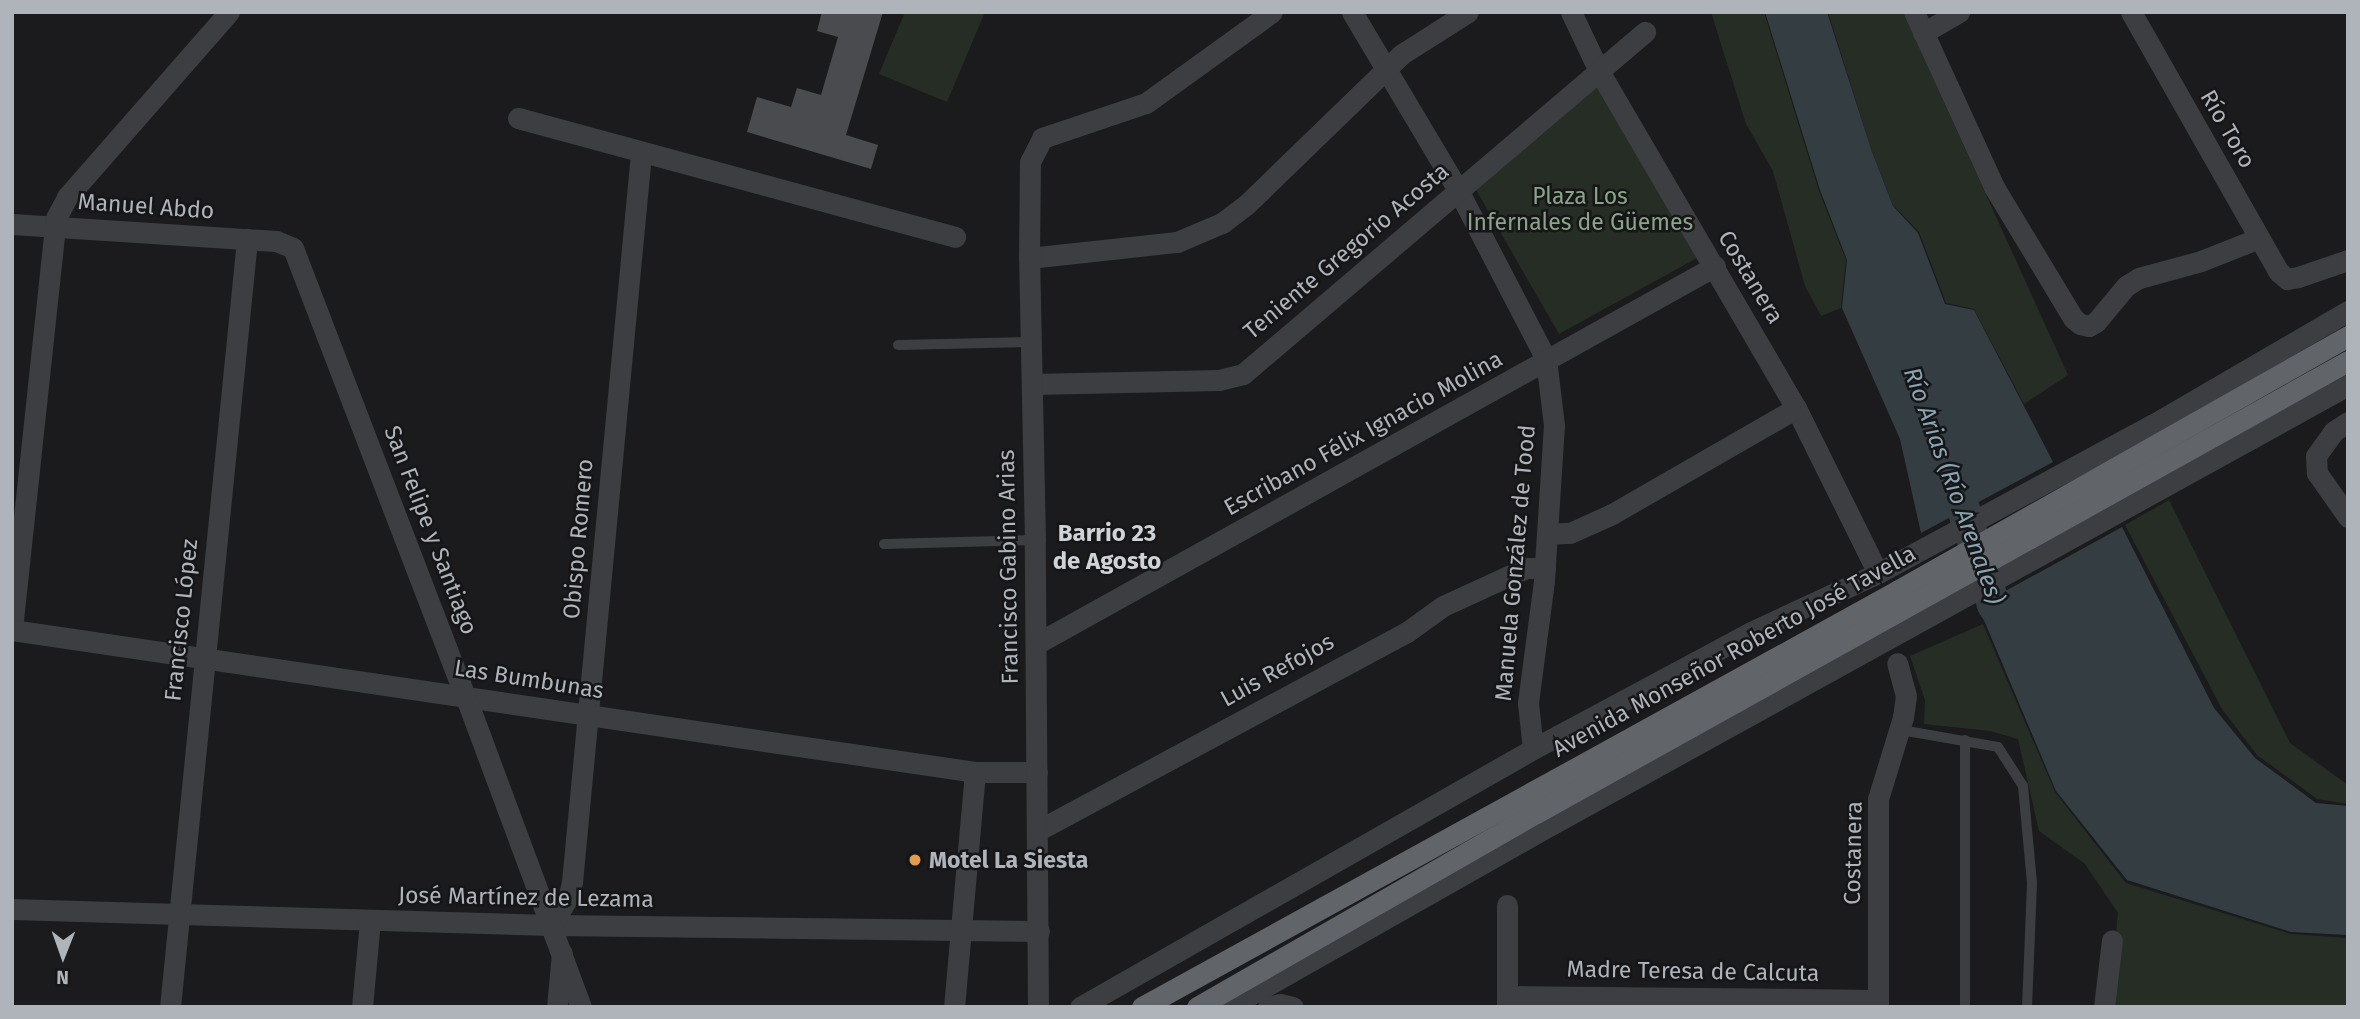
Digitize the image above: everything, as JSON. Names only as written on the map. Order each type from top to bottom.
[{"type":"highway","name":"Avenida Monseñor Roberto José Tavella","points":[[1197,1007],[1536,813],[1909,606],[2156,433],[2348,336]]},
{"type":"highway","name":"Avenida Monseñor Roberto José Tavella","points":[[1142,1007],[2175,469],[2348,361]]},
{"type":"street","points":[[12,630],[54,226],[60,208],[229,12]]},
{"type":"street","name":"Francisco Gabino Arias","points":[[1038,1007],[1030,162],[1036,146],[1049,134],[1146,103],[1272,12]]},
{"type":"street","name":"Manuela González de Tood","points":[[1352,12],[1458,190],[1546,359],[1554,425],[1545,568],[1528,704],[1533,749]]},
{"type":"street","points":[[1029,258],[1177,242],[1213,227],[1246,205],[1402,54],[1468,12]]},
{"type":"street","name":"Costanera","points":[[1571,12],[1599,71],[1796,408],[1878,573]]},
{"type":"street","points":[[1914,12],[1994,187],[2073,318],[2080,324],[2089,326],[2096,322],[2126,286],[2138,278],[2201,261],[2259,238]]},
{"type":"street","points":[[1923,33],[1959,12]]},
{"type":"street","name":"Río Toro","points":[[2131,12],[2279,272],[2287,279],[2348,260]]},
{"type":"street","name":"Teniente Gregorio Acosta","points":[[1032,384],[1219,380],[1242,374],[1646,32]]},
{"type":"street","points":[[517,118],[641,154],[955,237]]},
{"type":"street","name":"Obispo Romero","points":[[552,925],[569,896],[572,882],[641,154]]},
{"type":"street","name":"Manuel Abdo","points":[[12,224],[276,241]]},
{"type":"street","name":"Francisco López","points":[[170,1007],[247,239]]},
{"type":"street","name":"San Felipe y Santiago","points":[[276,241],[287,244],[298,256],[581,1007]]},
{"type":"street","name":"Escribano Félix Ignacio Molina","points":[[1036,644],[1715,266]]},
{"type":"street","points":[[1080,1007],[1533,749],[1751,632],[1878,573],[2156,433],[2348,311]]},
{"type":"street","points":[[2175,469],[2348,385]]},
{"type":"street","points":[[1548,534],[1570,533],[1612,514],[1796,408]]},
{"type":"street","points":[[2346,426],[2322,444],[2316,456],[2317,473],[2348,517]]},
{"type":"street","name":"Luis Refojos","points":[[1037,831],[1407,632],[1443,606],[1525,568],[1545,568]]},
{"type":"street","points":[[1229,1007],[1909,606]]},
{"type":"street","name":"Las Bumbunas","points":[[12,630],[975,772],[1037,772]]},
{"type":"street","name":"Costanera","points":[[1878,1003],[1878,799],[1901,730],[1906,696],[1898,663]]},
{"type":"street","points":[[954,1007],[975,772]]},
{"type":"street","points":[[1507,905],[1507,1001]]},
{"type":"street","name":"José Martínez de Lezama","points":[[12,909],[552,925],[1039,931]]},
{"type":"street","points":[[362,1007],[370,920]]},
{"type":"street","points":[[2104,1007],[2112,940]]},
{"type":"street","points":[[557,1007],[562,953]]},
{"type":"street","name":"Madre Teresa de Calcuta","points":[[1507,1001],[1878,1003]]},
{"type":"street","points":[[1268,1007],[1280,1004],[1293,1007]]},
{"type":"lane","points":[[898,345],[1031,342]]},
{"type":"lane","points":[[884,544],[1035,540]]},
{"type":"lane","points":[[1901,730],[1998,747],[2023,786],[2032,883],[2027,1007]]},
{"type":"lane","points":[[1965,740],[1965,1007]]},
{"type":"green space","points":[[905,12],[985,12],[947,102],[879,74]]},
{"type":"green space","points":[[1711,12],[1764,12],[1819,191],[1846,260],[1841,308],[1821,316],[1805,286],[1773,171],[1746,124]]},
{"type":"green space","points":[[1828,12],[1903,12],[2068,375],[2024,404],[1974,309],[1946,303],[1919,232],[1893,205],[1872,152]]},
{"type":"green space","name":"Plaza Los Infernales de Güemes","points":[[1601,83],[1697,258],[1559,334],[1475,188]]},
{"type":"green space","points":[[2169,500],[2290,743],[2348,785],[2348,804],[2317,799],[2257,755],[2222,709],[2125,525]]},
{"type":"green space","points":[[1983,624],[2055,792],[2126,883],[2291,934],[2348,938],[2348,1007],[2108,1007],[2118,913],[2085,864],[2039,831],[2018,739],[1990,731],[1924,724],[1925,700],[1910,656]]},
{"type":"water","points":[[1765,12],[1827,12],[1872,152],[1893,206],[1918,233],[1945,304],[1974,310],[2053,462],[1921,533],[1900,439],[1842,308],[1847,260],[1820,190]]},
{"type":"water","points":[[2122,527],[2214,708],[2255,758],[2316,803],[2348,806],[2348,935],[2291,932],[2127,880],[2056,791],[1978,606]]},
{"type":"building","points":[[822,12],[883,12],[846,135],[878,145],[871,169],[747,132],[757,97],[791,107],[797,88],[821,95],[838,37],[817,31]]},
{"type":"waterway","name":"Río Arias (Río Arenales)","points":[[1950,467],[1993,604],[2015,638]]},
{"type":"place","name":"Motel La Siesta","points":[[915,860]]},
{"type":"district","name":"Barrio 23 de Agosto","points":[[1107,548]]}]
